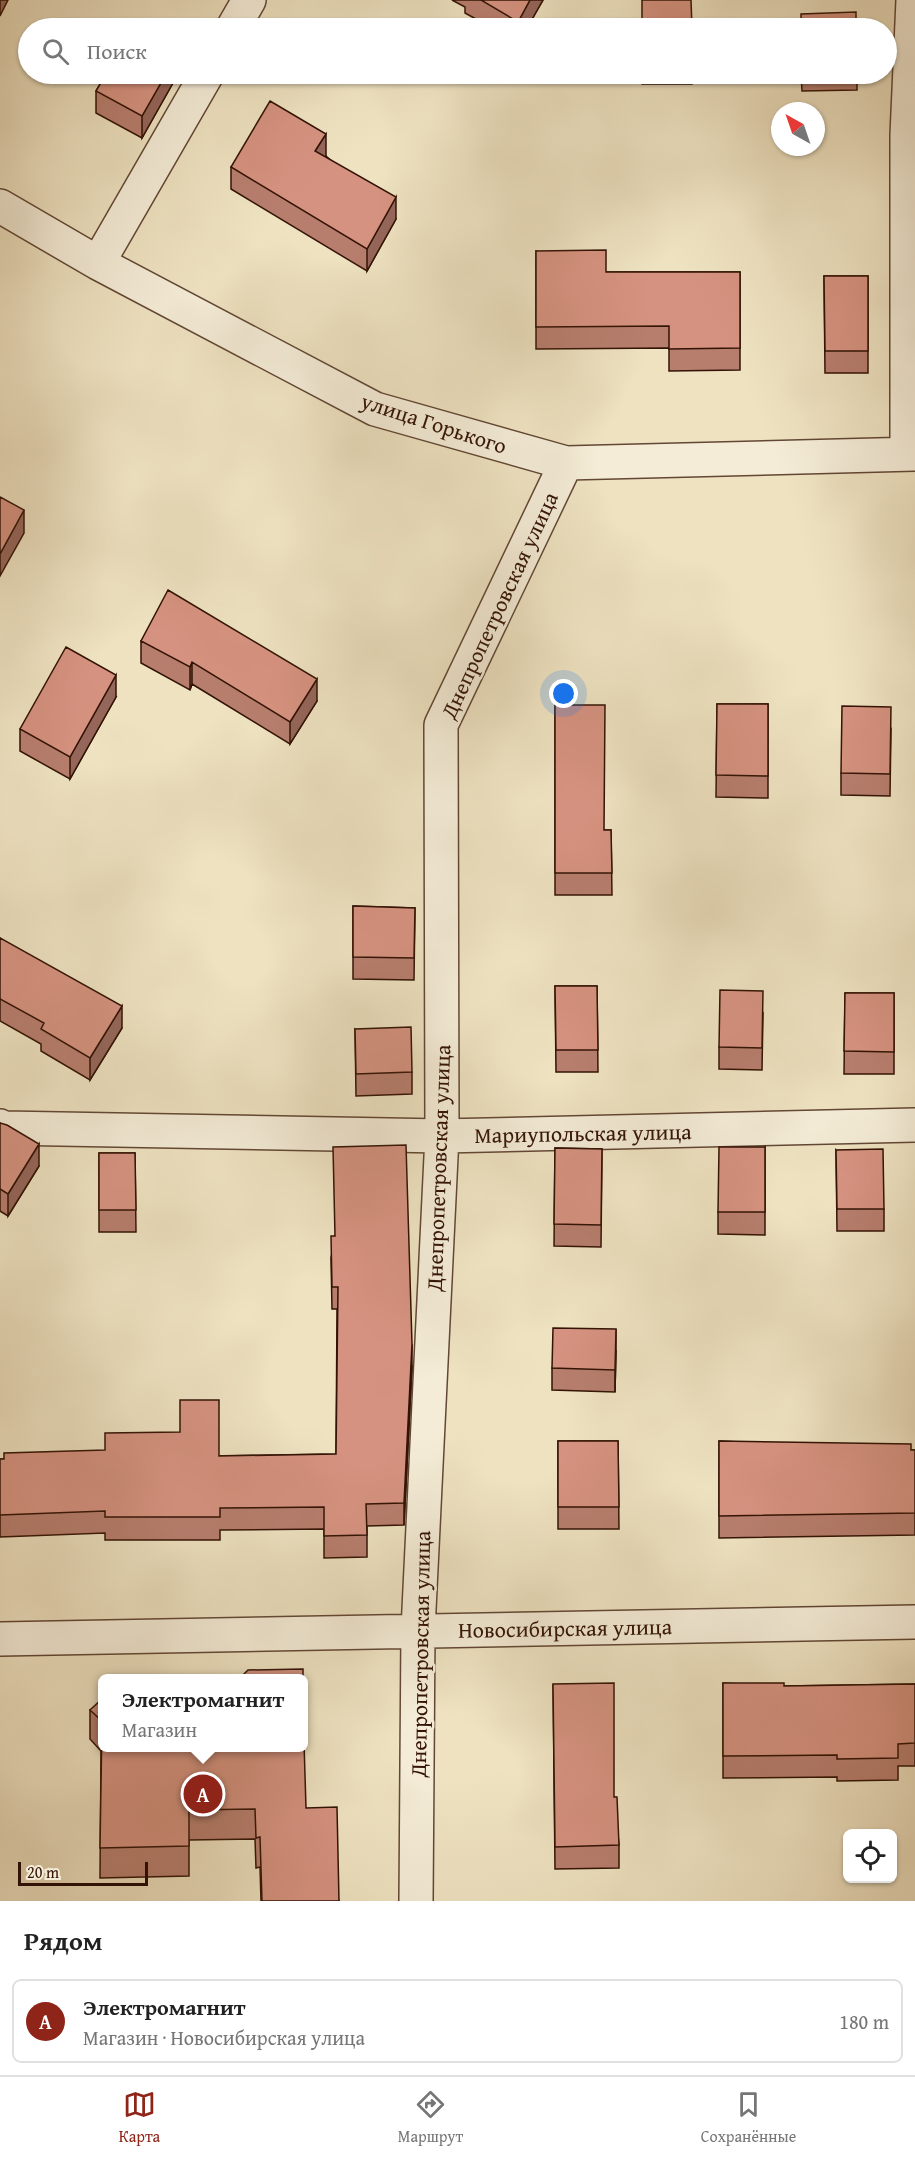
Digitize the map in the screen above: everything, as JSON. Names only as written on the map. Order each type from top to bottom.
[{"type":"street","points":[[239,18],[249,0]]},
{"type":"street","points":[[911,454],[907,135],[913,0]]},
{"type":"street","points":[[98,263],[201,84]]},
{"type":"street","name":"улица Горького","points":[[0,206],[98,263],[375,409],[566,464],[911,454]]},
{"type":"street","name":"Днепропетровская улица","points":[[416,1901],[418,1630],[442,1136],[441,725],[566,464]]},
{"type":"street","name":"Мариупольская улица","points":[[0,1126],[4,1128],[442,1136],[915,1125]]},
{"type":"street","name":"Новосибирская улица","points":[[0,1639],[915,1622]]},
{"type":"building","points":[[481,0],[530,0],[520,18],[511,18]]},
{"type":"building","points":[[642,0],[691,0],[692,18],[642,18]]},
{"type":"building","points":[[856,12],[856,18],[801,18],[801,14]]},
{"type":"building","points":[[100,84],[160,84],[142,116],[96,91]]},
{"type":"building","points":[[270,101],[326,134],[315,151],[396,197],[367,249],[231,167]]},
{"type":"building","points":[[606,250],[606,272],[740,272],[740,348],[669,349],[669,326],[536,327],[536,251]]},
{"type":"building","points":[[824,276],[868,276],[868,351],[825,351]]},
{"type":"building","points":[[0,497],[24,510],[0,554]]},
{"type":"building","points":[[168,590],[317,679],[290,722],[192,662],[190,667],[141,641]]},
{"type":"building","points":[[66,647],[116,675],[70,757],[20,729]]},
{"type":"building","points":[[717,704],[768,704],[768,776],[716,775]]},
{"type":"building","points":[[555,705],[605,705],[604,830],[611,830],[612,873],[555,873]]},
{"type":"building","points":[[842,706],[891,707],[890,774],[841,773]]},
{"type":"building","points":[[353,906],[415,908],[414,958],[353,957]]},
{"type":"building","points":[[0,938],[122,1006],[90,1058],[41,1029],[44,1023],[0,999]]},
{"type":"building","points":[[555,986],[597,986],[598,1050],[556,1050]]},
{"type":"building","points":[[720,990],[763,991],[762,1048],[719,1047]]},
{"type":"building","points":[[845,993],[894,993],[894,1052],[844,1051]]},
{"type":"building","points":[[411,1027],[412,1072],[356,1074],[355,1029]]},
{"type":"building","points":[[0,1123],[39,1144],[8,1194],[0,1189]]},
{"type":"building","points":[[406,1145],[412,1344],[404,1503],[366,1504],[367,1535],[324,1536],[324,1507],[220,1508],[220,1517],[105,1517],[105,1511],[0,1515],[0,1459],[4,1459],[4,1453],[105,1450],[105,1433],[180,1432],[180,1400],[219,1400],[219,1456],[336,1454],[338,1287],[332,1287],[331,1236],[335,1236],[333,1147]]},
{"type":"building","points":[[719,1147],[765,1147],[765,1212],[718,1212]]},
{"type":"building","points":[[555,1148],[602,1149],[601,1225],[554,1224]]},
{"type":"building","points":[[883,1149],[884,1209],[837,1209],[836,1150]]},
{"type":"building","points":[[99,1153],[135,1153],[136,1210],[99,1210]]},
{"type":"building","points":[[553,1328],[616,1329],[615,1370],[552,1368]]},
{"type":"building","points":[[558,1441],[618,1441],[619,1507],[558,1507]]},
{"type":"building","points":[[719,1441],[911,1444],[911,1450],[915,1450],[915,1513],[719,1516]]},
{"type":"building","points":[[303,1669],[303,1674],[244,1674],[248,1670]]},
{"type":"building","points":[[614,1683],[614,1797],[617,1797],[619,1845],[555,1847],[553,1684]]},
{"type":"building","points":[[723,1683],[784,1683],[784,1686],[915,1684],[915,1743],[898,1744],[898,1758],[837,1759],[837,1755],[723,1756]]},
{"type":"building","points":[[98,1703],[98,1717],[90,1710]]},
{"type":"building","points":[[102,1752],[304,1752],[306,1808],[337,1807],[339,1901],[262,1901],[260,1837],[256,1838],[255,1809],[189,1810],[189,1846],[100,1848]]},
{"type":"place","name":"Электромагнит","points":[[203,1794]]}]
